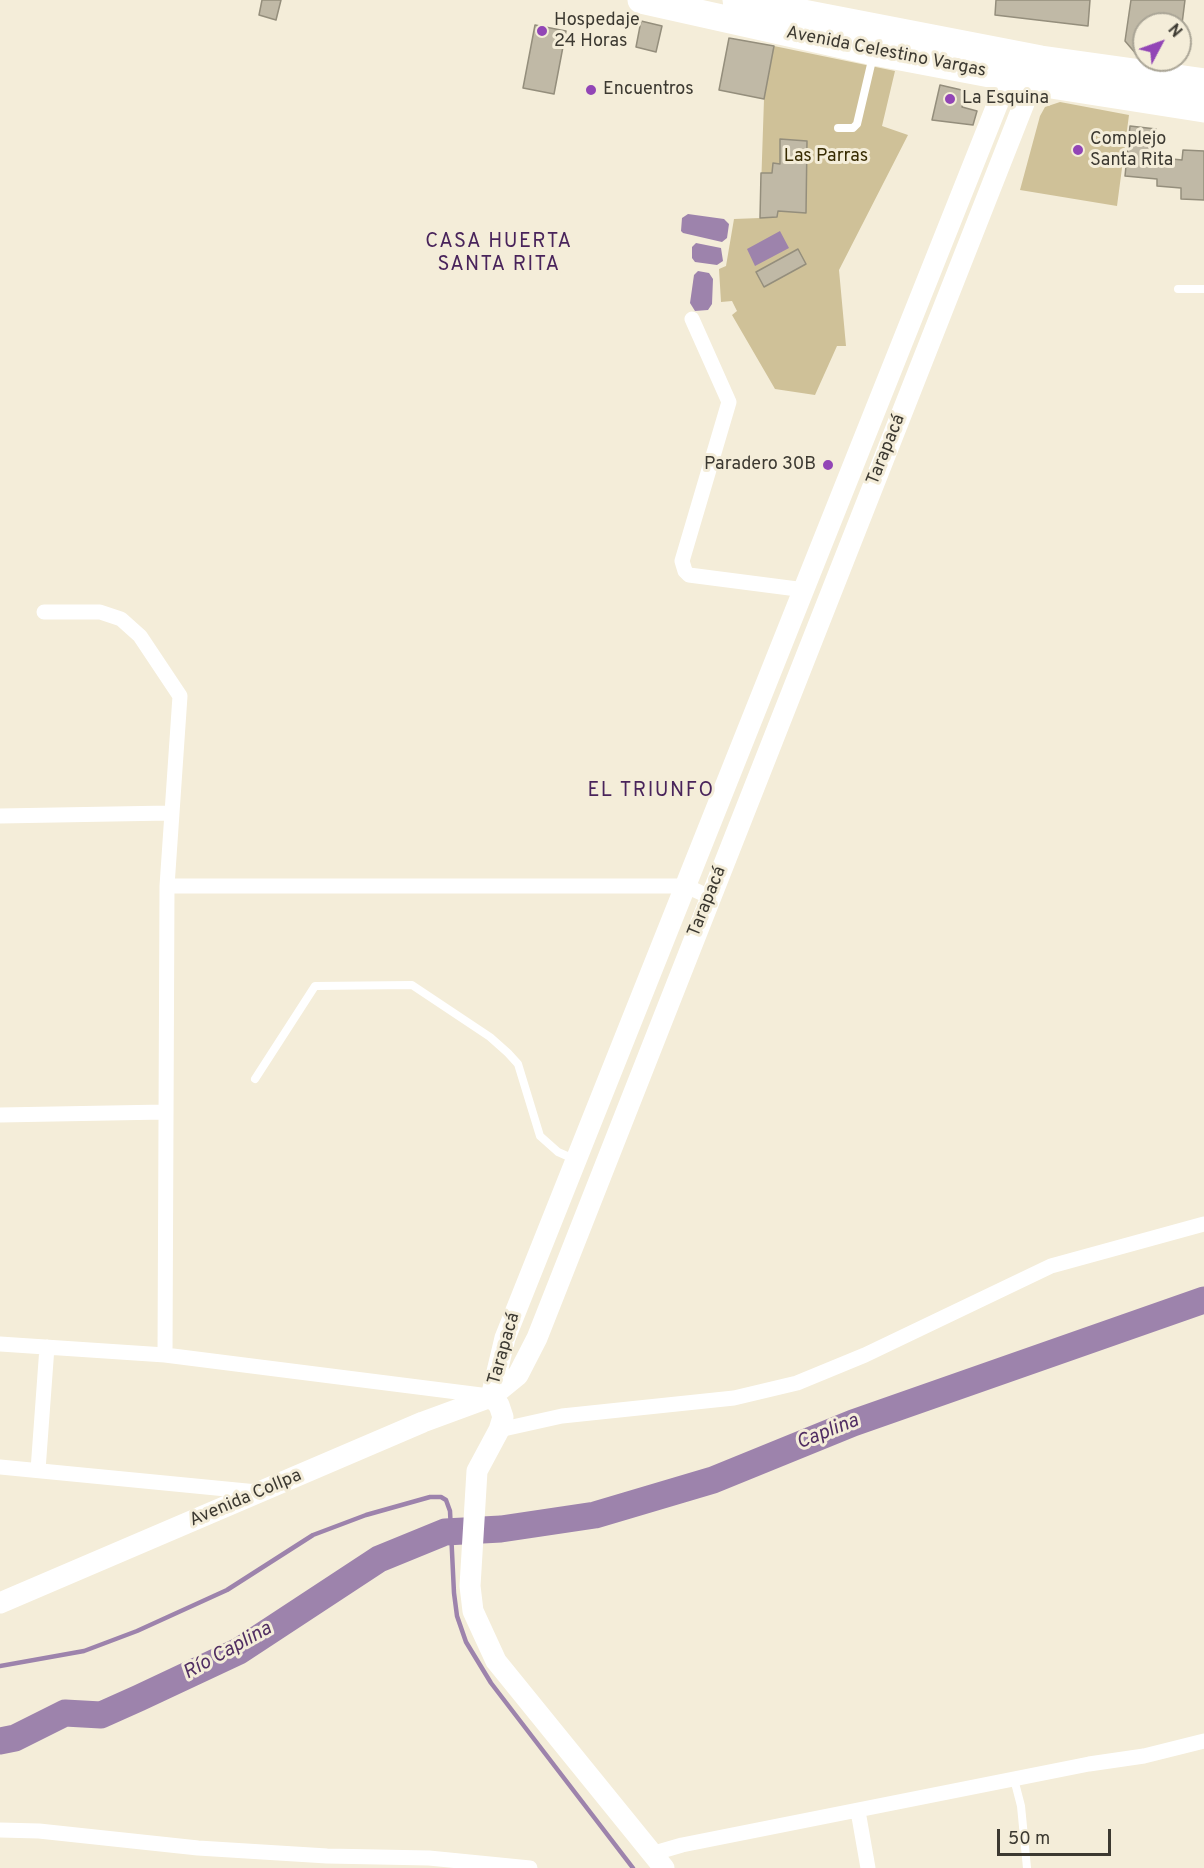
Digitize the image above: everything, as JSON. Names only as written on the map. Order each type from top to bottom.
[{"type":"highway","name":"Avenida Celestino Vargas","points":[[641,0],[763,17],[1025,68],[1204,109]]},
{"type":"highway","name":"Avenida Celestino Vargas","points":[[736,0],[763,17]]},
{"type":"highway","name":"Avenida Celestino Vargas","points":[[1025,68],[1204,82]]},
{"type":"main road","name":"Tarapacá","points":[[492,1397],[505,1338],[970,174],[1025,68]]},
{"type":"main road","name":"Tarapacá","points":[[492,1397],[518,1375],[537,1338],[992,183],[1025,68]]},
{"type":"main road","points":[[970,174],[992,183]]},
{"type":"main road","points":[[860,450],[883,459]]},
{"type":"main road","points":[[795,615],[818,624]]},
{"type":"main road","points":[[745,740],[769,749]]},
{"type":"main road","points":[[577,1160],[603,1170]]},
{"type":"main road","points":[[492,1397],[499,1405],[502,1417],[500,1430],[477,1471],[470,1586],[473,1611],[496,1661],[658,1861]]},
{"type":"main road","name":"Avenida Collpa","points":[[4,1600],[263,1493],[423,1422],[492,1397]]},
{"type":"street","points":[[692,319],[729,402],[682,561],[685,571],[690,575],[805,590]]},
{"type":"street","points":[[44,612],[100,612],[121,619],[140,636],[180,696],[170,813],[167,886],[165,1355]]},
{"type":"street","points":[[0,816],[170,813]]},
{"type":"street","points":[[167,886],[686,886],[710,897]]},
{"type":"street","points":[[0,1115],[165,1112]]},
{"type":"street","points":[[500,1430],[562,1416],[734,1398],[796,1383],[866,1355],[1051,1266],[1204,1224]]},
{"type":"street","points":[[0,1344],[165,1355],[492,1397]]},
{"type":"street","points":[[38,1470],[47,1347]]},
{"type":"street","points":[[0,1467],[263,1493]]},
{"type":"street","points":[[658,1861],[858,1811],[1014,1779],[1144,1756],[1204,1741]]},
{"type":"street","points":[[858,1811],[868,1868]]},
{"type":"street","points":[[0,1830],[39,1831],[198,1848],[530,1868]]},
{"type":"lane","points":[[838,128],[853,128],[857,124],[876,40]]},
{"type":"lane","points":[[1178,289],[1204,289]]},
{"type":"lane","points":[[255,1080],[315,986],[412,985],[490,1037],[508,1053],[518,1064],[540,1136],[558,1152],[577,1160]]},
{"type":"lane","points":[[1014,1779],[1021,1806],[1027,1868]]},
{"type":"green space","name":"Las Parras","points":[[774,46],[895,71],[882,126],[908,135],[839,270],[846,346],[837,346],[815,395],[775,389],[732,315],[737,311],[732,301],[721,302],[719,269],[726,266],[734,219],[760,218],[764,99]]},
{"type":"green space","name":"Complejo Santa Rita","points":[[1060,102],[1129,115],[1117,206],[1020,190],[1040,116],[1045,107]]},
{"type":"shaded area","points":[[688,214],[724,219],[729,224],[727,238],[722,242],[683,233],[681,231],[682,218]]},
{"type":"shaded area","points":[[780,231],[789,248],[755,266],[747,249]]},
{"type":"shaded area","points":[[696,243],[721,248],[723,261],[717,265],[695,262],[692,258],[692,247]]},
{"type":"shaded area","points":[[698,271],[709,273],[713,279],[712,304],[708,310],[695,311],[690,303],[694,275]]},
{"type":"building","points":[[262,0],[281,0],[276,20],[259,15]]},
{"type":"building","points":[[996,0],[1090,0],[1088,26],[995,15]]},
{"type":"building","points":[[1131,0],[1185,0],[1184,12],[1132,12],[1132,49],[1125,41]]},
{"type":"building","points":[[641,21],[662,26],[656,52],[636,47]]},
{"type":"building","points":[[535,25],[566,31],[554,94],[523,88]]},
{"type":"building","points":[[729,38],[774,46],[764,99],[719,90]]},
{"type":"building","name":"La Esquina","points":[[940,85],[966,91],[962,107],[977,111],[973,125],[932,120]]},
{"type":"building","points":[[1130,126],[1156,129],[1153,157],[1182,160],[1183,150],[1204,151],[1204,200],[1181,199],[1181,188],[1157,186],[1157,179],[1125,176]]},
{"type":"building","name":"Las Parras","points":[[780,139],[807,141],[806,213],[778,211],[777,217],[760,218],[761,173],[772,173],[773,163],[780,164]]},
{"type":"building","points":[[798,249],[806,264],[764,287],[756,272]]},
{"type":"waterway","name":"Caplina","points":[[0,1741],[15,1738],[65,1713],[101,1715],[139,1698],[239,1651],[379,1559],[445,1532],[501,1529],[595,1515],[713,1480],[853,1423],[1204,1300]]},
{"type":"waterway","points":[[0,1666],[84,1651],[137,1631],[227,1590],[313,1535],[366,1515],[430,1497],[441,1497],[446,1500],[450,1511],[454,1593],[457,1616],[466,1642],[491,1683],[633,1868]]},
{"type":"place","name":"Hospedaje 24 Horas","points":[[542,31]]},
{"type":"place","name":"Encuentros","points":[[591,90]]},
{"type":"place","name":"La Esquina","points":[[950,99]]},
{"type":"place","name":"Complejo Santa Rita","points":[[1078,150]]},
{"type":"place","name":"Paradero 30B","points":[[828,465]]},
{"type":"district","name":"CASA HUERTA SANTA RITA","points":[[499,254]]},
{"type":"district","name":"EL TRIUNFO","points":[[651,792]]},
{"type":"water label","name":"Río Caplina","points":[[228,1652]]}]
